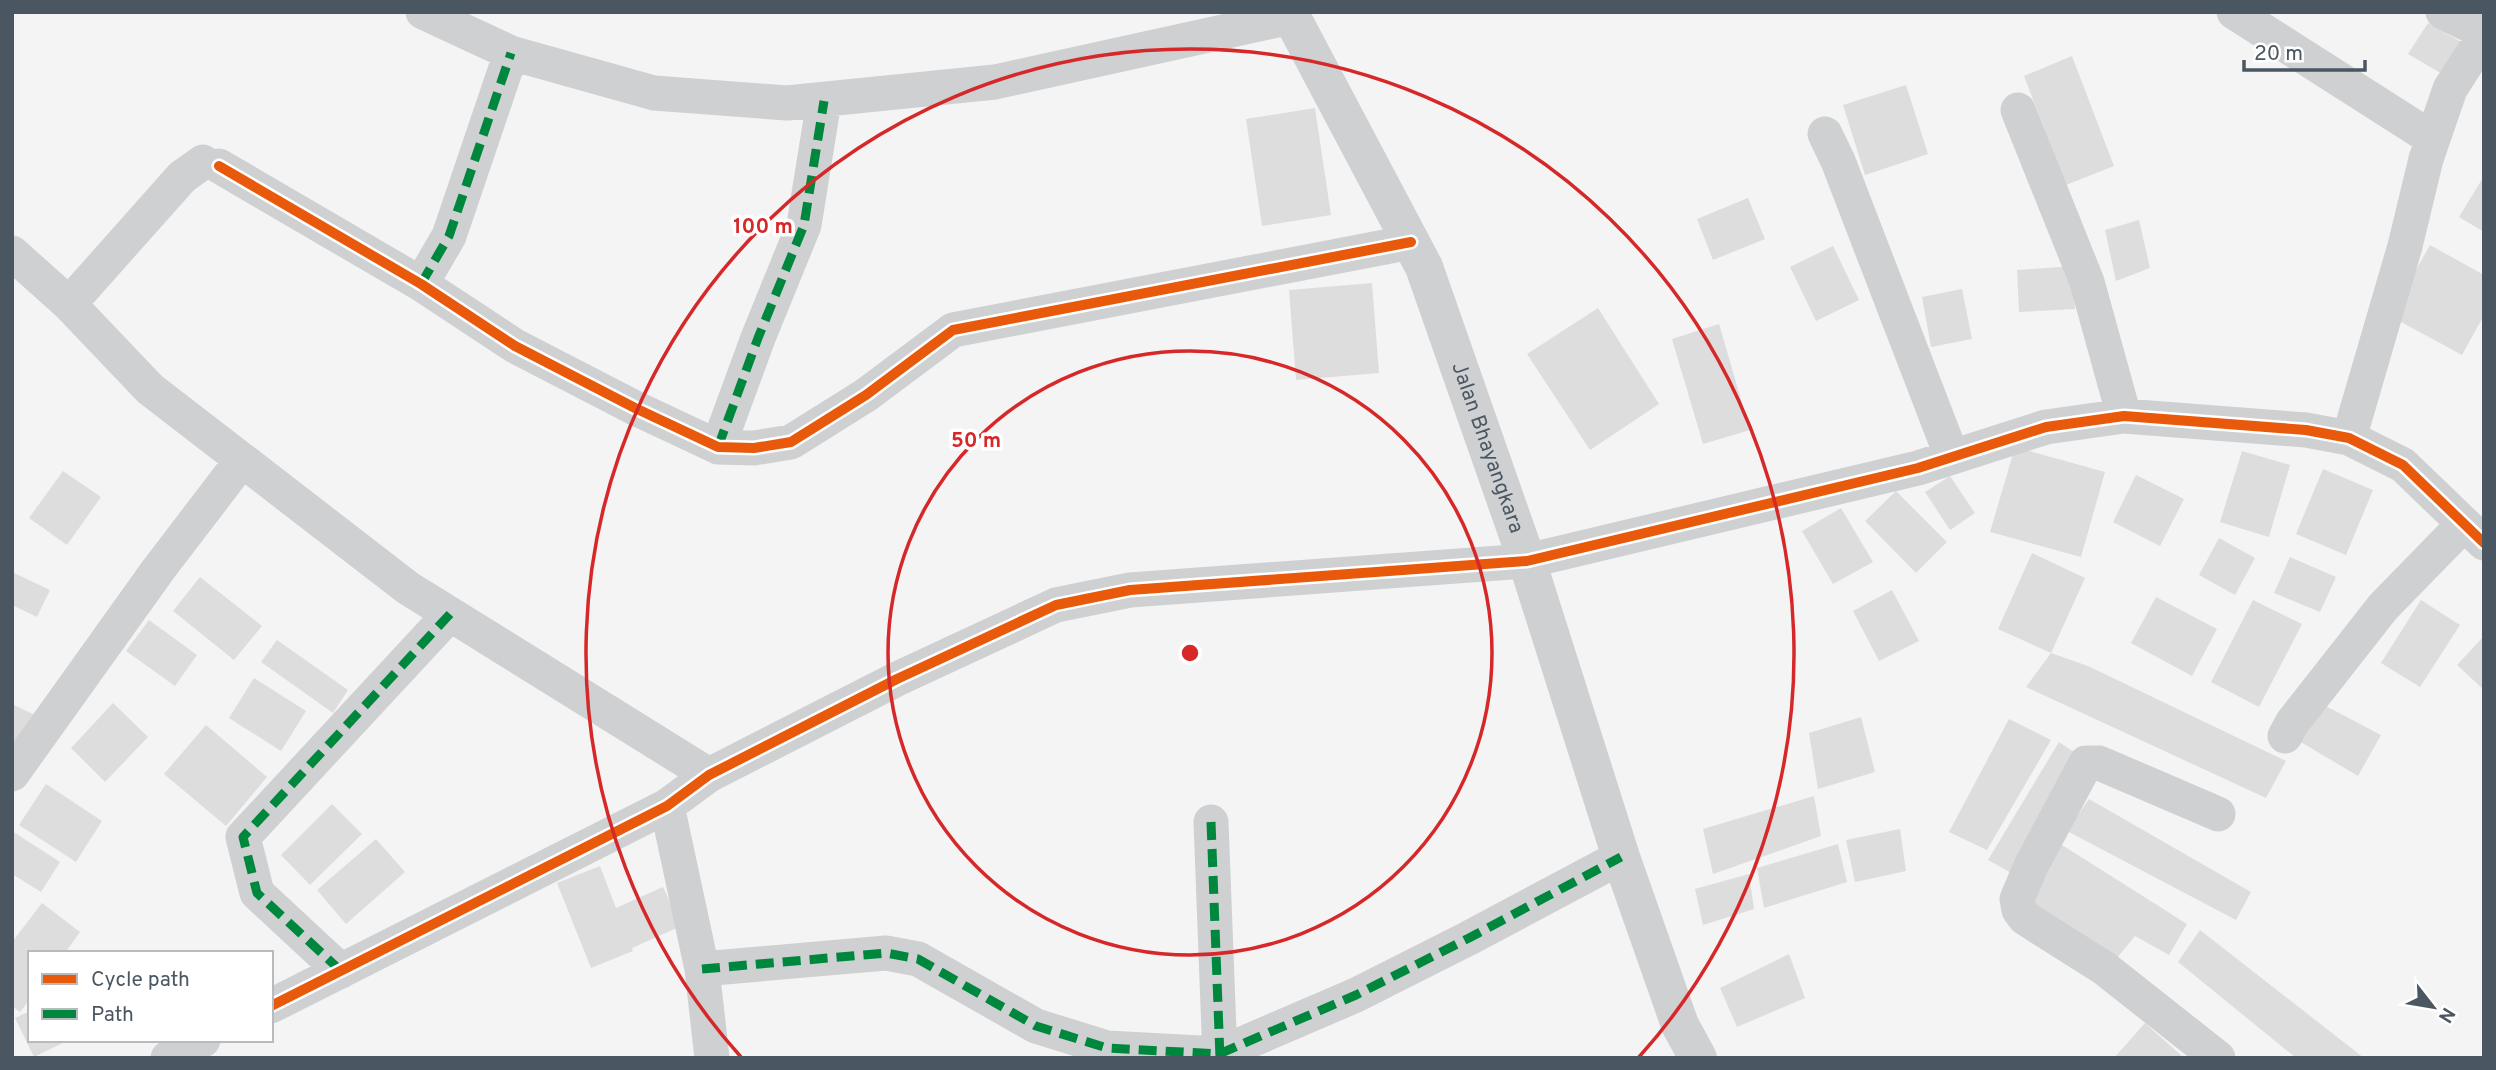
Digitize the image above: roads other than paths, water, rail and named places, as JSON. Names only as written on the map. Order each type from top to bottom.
[{"type":"street","points":[[423,12],[511,53],[654,93],[787,103],[995,82],[1290,15]]},
{"type":"street","points":[[2234,12],[2434,139]]},
{"type":"street","points":[[2349,438],[2405,246],[2426,159],[2450,89],[2484,34],[2443,12]]},
{"type":"street","name":"Jalan Bhayangkara","points":[[1290,15],[1424,267],[1527,561],[1621,856],[1680,1025],[1698,1058]]},
{"type":"street","points":[[421,284],[449,236],[511,53]]},
{"type":"street","points":[[718,447],[804,225],[824,101]]},
{"type":"street","points":[[2018,110],[2087,282],[2124,416]]},
{"type":"street","points":[[1825,134],[1843,174],[1952,457]]},
{"type":"street","points":[[69,304],[182,177],[211,164],[421,284],[514,346],[718,447],[754,448],[791,442],[866,395],[953,330],[1411,242]]},
{"type":"street","points":[[12,253],[69,304],[150,389],[408,589],[709,775]]},
{"type":"street","points":[[273,1005],[667,806],[709,775],[897,679],[1056,605],[1130,590],[1527,561],[1918,468],[2046,427],[2124,416],[2306,430],[2349,438],[2403,465],[2474,534],[2383,607],[2292,723],[2285,736]]},
{"type":"street","points":[[12,774],[158,570],[242,460]]},
{"type":"street","points":[[341,971],[257,893],[243,837],[450,614]]},
{"type":"street","points":[[2218,814],[2099,763],[2086,763],[2031,866],[2017,899],[2019,910],[2025,918],[2104,968],[2218,1058]]},
{"type":"street","points":[[667,806],[702,969],[712,1058]]},
{"type":"street","points":[[1211,822],[1219,1056]]},
{"type":"street","points":[[702,969],[886,953],[918,959],[1036,1026],[1107,1048],[1219,1056],[1356,995],[1469,939],[1621,856]]},
{"type":"street","points":[[168,1058],[199,1042]]}]
